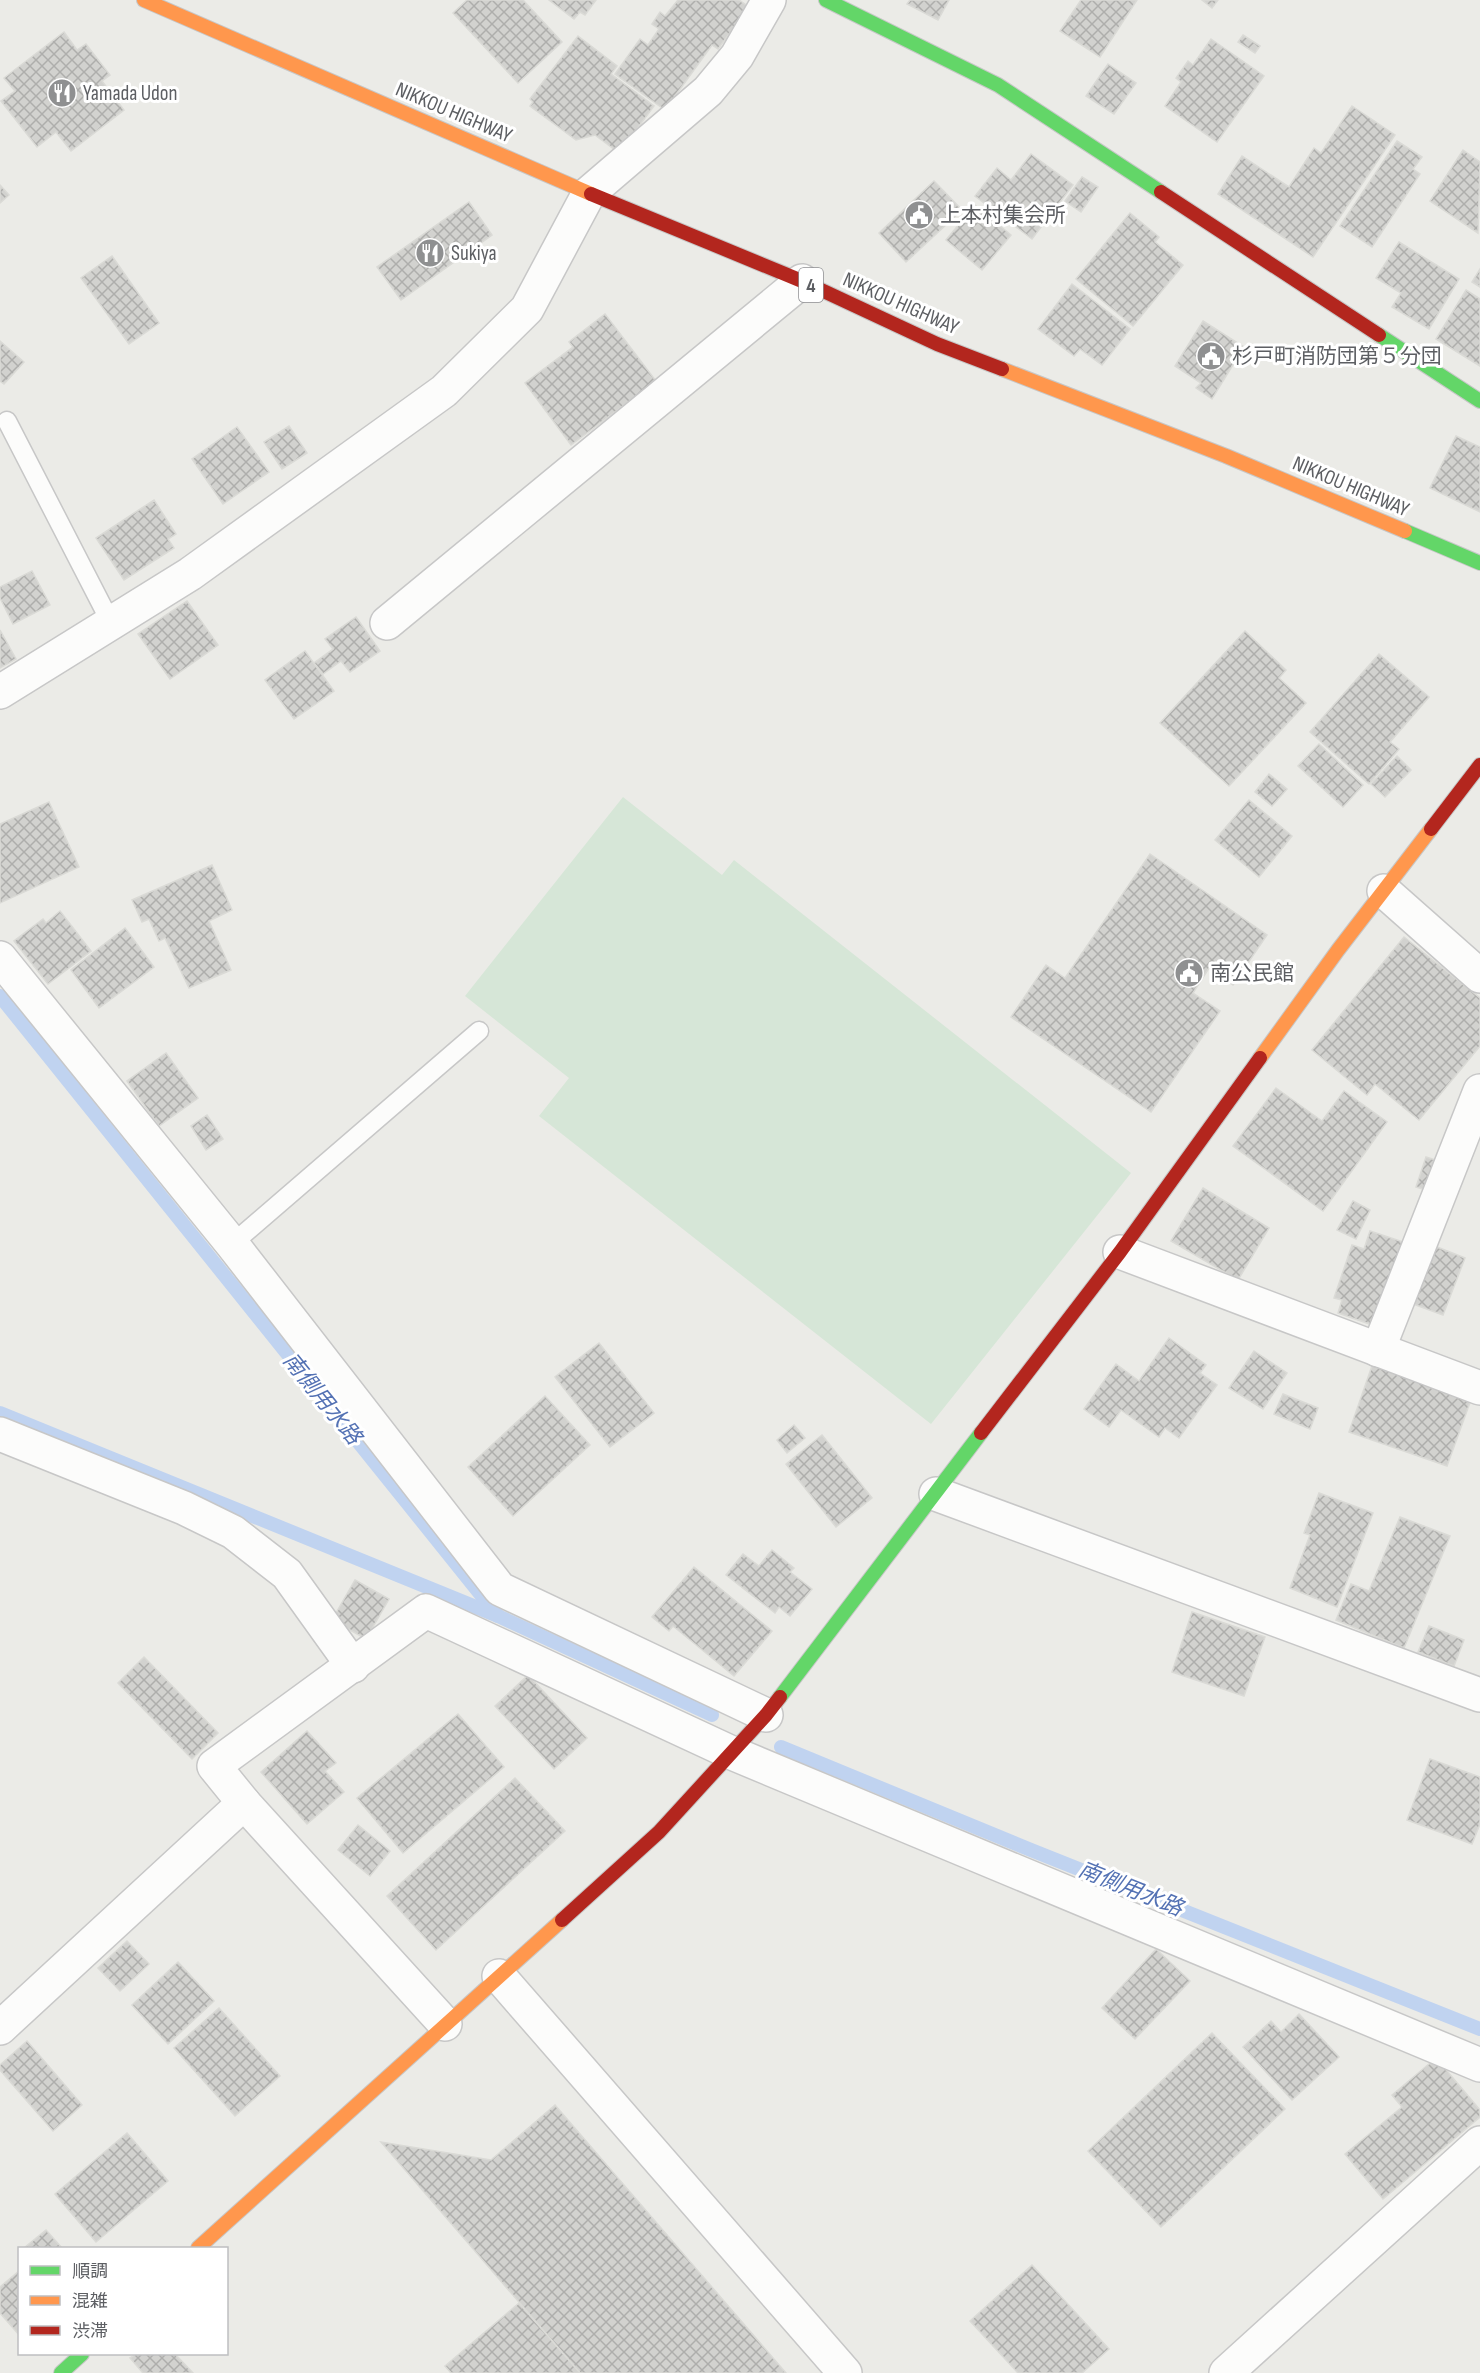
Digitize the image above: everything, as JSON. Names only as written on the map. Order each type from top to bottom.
[{"type":"main road","name":"NIKKOU HIGHWAY","points":[[144,0],[589,193],[802,281],[937,344],[1226,456],[1480,563]]},
{"type":"main road","points":[[826,0],[998,85],[1480,401]]},
{"type":"main road","points":[[199,2247],[659,1832],[766,1715],[1120,1252],[1338,950],[1480,765]]},
{"type":"main road","points":[[61,2373],[81,2355]]},
{"type":"street","points":[[0,692],[190,574],[444,391],[527,309],[589,193],[708,91],[737,56],[769,0]]},
{"type":"street","points":[[387,623],[802,281]]},
{"type":"street","points":[[1383,891],[1480,976]]},
{"type":"street","points":[[0,958],[232,1244],[500,1589],[766,1715]]},
{"type":"street","points":[[1378,1350],[1480,1091]]},
{"type":"street","points":[[1120,1252],[1480,1388]]},
{"type":"street","points":[[0,1434],[184,1508],[234,1532],[287,1574],[353,1666]]},
{"type":"street","points":[[936,1494],[1480,1695]]},
{"type":"street","points":[[445,2024],[244,1803],[214,1766],[426,1611],[732,1753],[1480,2065]]},
{"type":"street","points":[[0,2028],[244,1803]]},
{"type":"street","points":[[499,1976],[845,2373]]},
{"type":"street","points":[[1226,2373],[1480,2143]]},
{"type":"lane","points":[[7,422],[111,622]]},
{"type":"lane","points":[[232,1244],[479,1031]]},
{"type":"green space","points":[[623,797],[722,875],[734,860],[1131,1173],[931,1424],[539,1116],[569,1078],[465,996]]},
{"type":"building","points":[[467,0],[523,0],[562,42],[518,83],[453,13]]},
{"type":"building","points":[[549,0],[596,0],[585,15],[580,12],[574,19]]},
{"type":"building","points":[[678,0],[739,0],[749,7],[718,49],[712,45],[665,110],[615,74],[640,39],[648,45],[659,29],[652,24],[660,12],[665,16]]},
{"type":"building","points":[[910,0],[949,0],[938,20],[907,4]]},
{"type":"building","points":[[1081,0],[1137,0],[1100,57],[1060,31]]},
{"type":"building","points":[[1202,0],[1218,0],[1212,8]]},
{"type":"building","points":[[64,32],[77,50],[86,44],[110,75],[102,81],[124,110],[71,151],[56,132],[37,147],[1,101],[15,91],[4,78]]},
{"type":"building","points":[[1243,35],[1260,46],[1255,53],[1238,42]]},
{"type":"building","points":[[578,36],[617,66],[611,74],[654,106],[619,153],[595,135],[576,140],[530,106],[533,102],[530,99]]},
{"type":"building","points":[[1211,39],[1264,76],[1217,142],[1165,106],[1181,82],[1176,78],[1188,61],[1193,65]]},
{"type":"building","points":[[1108,64],[1136,83],[1114,114],[1086,96]]},
{"type":"building","points":[[1352,106],[1395,135],[1313,257],[1218,194],[1242,156],[1289,187],[1314,148],[1321,153]]},
{"type":"building","points":[[1397,141],[1422,157],[1413,169],[1420,174],[1372,247],[1340,226]]},
{"type":"building","points":[[1463,150],[1480,162],[1478,233],[1430,201]]},
{"type":"building","points":[[1031,154],[1073,185],[1032,239],[975,196],[997,168],[1011,180]]},
{"type":"building","points":[[1082,177],[1098,187],[1081,212],[1065,201]]},
{"type":"building","points":[[934,181],[962,210],[906,262],[879,233]]},
{"type":"building","points":[[0,185],[9,195],[0,203]]},
{"type":"building","points":[[469,202],[492,235],[401,300],[377,267]]},
{"type":"building","points":[[975,205],[1011,235],[982,270],[946,240]]},
{"type":"building","points":[[1130,213],[1159,237],[1155,242],[1183,265],[1133,326],[1076,279]]},
{"type":"building","points":[[1399,242],[1459,279],[1429,329],[1392,307],[1401,293],[1376,278]]},
{"type":"building","points":[[112,256],[159,323],[129,344],[81,278]]},
{"type":"building","points":[[1480,269],[1480,287],[1472,282]]},
{"type":"building","points":[[1072,284],[1130,329],[1102,365],[1080,349],[1074,356],[1038,329]]},
{"type":"building","points":[[1466,290],[1480,299],[1480,366],[1436,339]]},
{"type":"building","points":[[605,314],[656,381],[571,445],[525,383],[573,347],[569,342]]},
{"type":"building","points":[[1203,321],[1244,347],[1212,399],[1196,388],[1201,383],[1175,366]]},
{"type":"building","points":[[0,341],[24,362],[4,384],[0,381]]},
{"type":"building","points":[[289,426],[307,453],[282,469],[264,442]]},
{"type":"building","points":[[237,427],[269,472],[223,504],[192,459]]},
{"type":"building","points":[[1456,436],[1480,447],[1480,512],[1430,488]]},
{"type":"building","points":[[154,500],[176,534],[168,539],[174,548],[124,580],[96,538]]},
{"type":"building","points":[[32,571],[50,605],[13,624],[0,598],[0,587]]},
{"type":"building","points":[[187,601],[218,645],[170,679],[138,634]]},
{"type":"building","points":[[356,617],[380,651],[350,672],[341,661],[323,674],[314,663],[333,649],[325,639]]},
{"type":"building","points":[[0,630],[16,659],[0,668]]},
{"type":"building","points":[[1245,631],[1286,670],[1279,678],[1306,703],[1229,786],[1160,723]]},
{"type":"building","points":[[305,651],[334,691],[294,719],[265,680]]},
{"type":"building","points":[[1379,654],[1429,697],[1390,742],[1399,749],[1369,784],[1310,732]]},
{"type":"building","points":[[1319,744],[1363,785],[1343,807],[1298,766]]},
{"type":"building","points":[[1397,756],[1411,770],[1385,797],[1371,784]]},
{"type":"building","points":[[1269,774],[1287,789],[1272,806],[1255,792]]},
{"type":"building","points":[[1249,800],[1292,836],[1259,877],[1215,840]]},
{"type":"building","points":[[49,802],[79,867],[0,903],[0,824]]},
{"type":"building","points":[[1150,854],[1267,935],[1233,985],[1209,968],[1193,993],[1220,1011],[1151,1112],[1011,1017],[1046,965],[1065,978]]},
{"type":"building","points":[[212,865],[232,910],[209,921],[231,970],[189,988],[165,938],[159,941],[149,919],[142,922],[132,900]]},
{"type":"building","points":[[60,911],[91,951],[48,984],[14,941],[43,919],[46,923]]},
{"type":"building","points":[[125,928],[154,967],[99,1008],[71,970]]},
{"type":"building","points":[[1404,937],[1480,998],[1480,1046],[1419,1120],[1375,1084],[1367,1095],[1312,1050]]},
{"type":"building","points":[[166,1053],[198,1098],[159,1126],[127,1081]]},
{"type":"building","points":[[1276,1088],[1322,1121],[1344,1091],[1387,1122],[1323,1211],[1233,1146]]},
{"type":"building","points":[[207,1115],[223,1139],[206,1150],[191,1126]]},
{"type":"building","points":[[1426,1157],[1442,1162],[1433,1192],[1416,1187]]},
{"type":"building","points":[[1203,1188],[1269,1228],[1238,1280],[1171,1241]]},
{"type":"building","points":[[1353,1201],[1370,1210],[1356,1239],[1337,1230]]},
{"type":"building","points":[[1370,1231],[1406,1243],[1378,1327],[1338,1313],[1342,1300],[1334,1298],[1352,1245],[1364,1249]]},
{"type":"building","points":[[1427,1243],[1465,1258],[1443,1315],[1405,1301]]},
{"type":"building","points":[[1169,1338],[1206,1365],[1200,1373],[1217,1385],[1179,1438],[1165,1428],[1159,1437],[1121,1410],[1109,1427],[1084,1409],[1116,1364],[1139,1381]]},
{"type":"building","points":[[599,1343],[654,1413],[610,1447],[555,1377]]},
{"type":"building","points":[[1254,1351],[1287,1373],[1263,1409],[1229,1388]]},
{"type":"building","points":[[1373,1363],[1472,1397],[1447,1466],[1349,1432]]},
{"type":"building","points":[[1283,1394],[1318,1408],[1310,1429],[1274,1414]]},
{"type":"building","points":[[545,1396],[590,1445],[513,1516],[468,1467]]},
{"type":"building","points":[[794,1425],[805,1438],[787,1453],[777,1440]]},
{"type":"building","points":[[822,1435],[872,1498],[836,1527],[786,1464]]},
{"type":"building","points":[[1319,1493],[1373,1513],[1337,1607],[1290,1588],[1310,1535],[1304,1533]]},
{"type":"building","points":[[1400,1517],[1450,1536],[1404,1648],[1336,1620],[1351,1584],[1369,1591]]},
{"type":"building","points":[[772,1550],[794,1568],[790,1572],[812,1589],[790,1616],[779,1607],[775,1613],[726,1575],[743,1554],[759,1566]]},
{"type":"building","points":[[694,1567],[772,1631],[734,1676],[673,1626],[669,1631],[652,1617]]},
{"type":"building","points":[[355,1580],[389,1599],[366,1639],[332,1620]]},
{"type":"building","points":[[1192,1612],[1265,1637],[1244,1696],[1172,1672]]},
{"type":"building","points":[[1429,1626],[1464,1640],[1454,1666],[1418,1652]]},
{"type":"building","points":[[144,1657],[218,1733],[192,1759],[118,1683]]},
{"type":"building","points":[[528,1675],[587,1738],[554,1769],[495,1706]]},
{"type":"building","points":[[458,1714],[504,1767],[403,1853],[357,1798]]},
{"type":"building","points":[[307,1731],[336,1763],[325,1771],[344,1792],[307,1824],[261,1772]]},
{"type":"building","points":[[1430,1759],[1480,1777],[1480,1824],[1472,1844],[1407,1820]]},
{"type":"building","points":[[515,1778],[565,1831],[436,1950],[387,1896]]},
{"type":"building","points":[[358,1825],[390,1851],[370,1876],[338,1850]]},
{"type":"building","points":[[127,1941],[149,1964],[120,1991],[98,1968]]},
{"type":"building","points":[[1156,1949],[1190,1981],[1135,2039],[1102,2008]]},
{"type":"building","points":[[178,1962],[214,2001],[168,2044],[132,2005]]},
{"type":"building","points":[[219,2008],[280,2076],[235,2116],[174,2048]]},
{"type":"building","points":[[1299,2014],[1339,2057],[1292,2100],[1243,2047],[1271,2021],[1281,2032]]},
{"type":"building","points":[[1212,2033],[1285,2109],[1161,2227],[1088,2151]]},
{"type":"building","points":[[27,2041],[82,2105],[53,2131],[0,2070],[0,2065]]},
{"type":"building","points":[[1436,2058],[1480,2110],[1480,2117],[1383,2199],[1345,2154],[1402,2107],[1392,2095]]},
{"type":"building","points":[[555,2105],[786,2373],[580,2373],[381,2142],[491,2160]]},
{"type":"building","points":[[127,2133],[168,2181],[96,2242],[55,2194]]},
{"type":"building","points":[[46,2230],[61,2247],[25,2247]]},
{"type":"building","points":[[1032,2265],[1109,2349],[1082,2373],[1018,2373],[970,2321]]},
{"type":"building","points":[[18,2272],[18,2334],[0,2313],[0,2287]]},
{"type":"building","points":[[519,2303],[580,2373],[451,2373],[445,2366]]},
{"type":"building","points":[[134,2355],[176,2355],[193,2373],[143,2373],[130,2358]]},
{"type":"waterway","name":"南側用水路","points":[[0,996],[498,1616]]},
{"type":"waterway","points":[[0,1413],[498,1616],[712,1715]]},
{"type":"waterway","name":"南側用水路","points":[[781,1747],[1031,1850],[1480,2029]]},
{"type":"traffic: fast","points":[[826,0],[998,85],[1161,192]]},
{"type":"traffic: fast","points":[[1379,335],[1480,401]]},
{"type":"traffic: fast","points":[[1405,531],[1480,563]]},
{"type":"traffic: fast","points":[[780,1697],[981,1433]]},
{"type":"traffic: fast","points":[[61,2373],[81,2355]]},
{"type":"traffic: slow","points":[[144,0],[591,194]]},
{"type":"traffic: slow","points":[[1002,369],[1226,456],[1405,531]]},
{"type":"traffic: slow","points":[[1260,1058],[1338,950],[1431,829]]},
{"type":"traffic: slow","points":[[199,2247],[562,1920]]},
{"type":"traffic: jam","points":[[1161,192],[1379,335]]},
{"type":"traffic: jam","points":[[591,194],[802,281],[937,344],[1002,369]]},
{"type":"traffic: jam","points":[[1431,829],[1480,765]]},
{"type":"traffic: jam","points":[[981,1433],[1120,1252],[1260,1058]]},
{"type":"traffic: jam","points":[[562,1920],[659,1832],[780,1697]]},
{"type":"place","name":"Yamada Udon","points":[[62,93]]},
{"type":"place","name":"上本村集会所","points":[[919,215]]},
{"type":"place","name":"Sukiya","points":[[430,253]]},
{"type":"place","name":"杉戸町消防団第５分団","points":[[1211,356]]},
{"type":"place","name":"南公民館","points":[[1189,973]]}]
